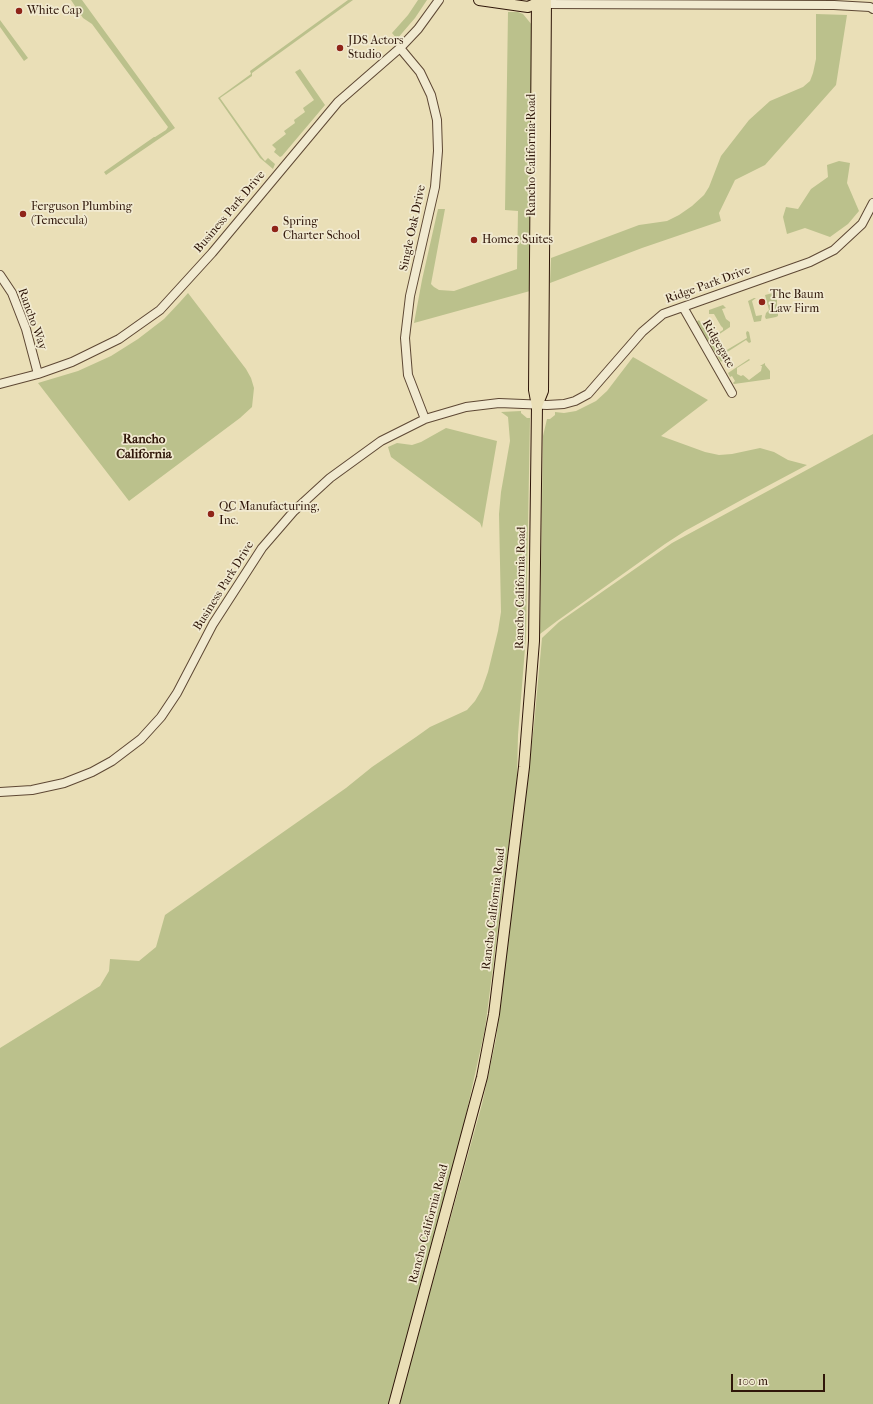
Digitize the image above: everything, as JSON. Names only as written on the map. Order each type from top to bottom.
[{"type":"main road","points":[[479,0],[528,7],[539,1]]},
{"type":"main road","name":"Rancho California Road","points":[[394,1404],[482,1077],[494,1014],[530,710],[534,641],[537,406],[543,391],[539,1]]},
{"type":"street","name":"Business Park Drive","points":[[0,384],[38,374],[72,362],[119,339],[160,310],[212,253],[338,102],[400,48],[418,29],[439,0]]},
{"type":"street","points":[[539,1],[834,5],[872,8]]},
{"type":"street","name":"Single Oak Drive","points":[[400,48],[420,72],[431,95],[437,120],[438,151],[435,187],[410,296],[406,338],[408,374],[425,419]]},
{"type":"street","name":"Ridge Park Drive","points":[[537,406],[564,404],[576,401],[588,394],[642,332],[663,314],[810,262],[834,250],[862,224],[873,203]]},
{"type":"street","name":"Rancho Way","points":[[0,275],[12,293],[26,329],[38,374]]},
{"type":"street","name":"Ridgegate","points":[[683,307],[732,393]]},
{"type":"street","name":"Business Park Drive","points":[[0,792],[32,790],[64,782],[92,772],[141,739],[161,717],[177,693],[213,624],[262,548],[294,511],[330,478],[381,441],[425,419],[483,404],[499,403],[537,406]]},
{"type":"green space","points":[[71,0],[82,0],[175,128],[106,175],[104,172],[166,130],[168,127],[92,24],[83,18]]},
{"type":"green space","points":[[348,0],[353,0],[252,73],[252,76],[220,98],[265,161],[268,158],[275,164],[273,169],[260,158],[218,98],[251,74],[250,71]]},
{"type":"green space","points":[[418,0],[427,0],[415,18],[397,39],[392,33],[408,15]]},
{"type":"green space","points":[[508,12],[518,12],[523,14],[532,25],[530,291],[414,323],[438,209],[445,209],[431,284],[434,287],[439,290],[454,291],[517,269],[518,211],[505,210]]},
{"type":"green space","points":[[816,14],[847,15],[836,85],[765,165],[735,180],[719,213],[721,221],[642,248],[550,283],[551,258],[639,225],[667,221],[692,206],[704,195],[709,187],[721,156],[749,120],[770,101],[803,87],[810,81],[816,59]]},
{"type":"green space","points":[[0,20],[28,58],[24,61],[0,27]]},
{"type":"green space","points":[[300,69],[325,105],[280,157],[274,152],[276,149],[272,145],[286,134],[284,131],[295,123],[294,120],[305,112],[303,108],[314,100],[295,72]]},
{"type":"green space","points":[[839,161],[850,163],[847,183],[859,211],[848,224],[830,237],[805,228],[787,234],[783,217],[786,207],[798,209],[811,189],[828,177],[827,165]]},
{"type":"green space","points":[[777,292],[778,316],[766,319],[766,313],[769,310],[765,295]]},
{"type":"green space","points":[[188,293],[246,369],[254,388],[252,407],[240,418],[129,501],[38,383],[78,371],[111,356],[138,339],[164,319]]},
{"type":"green space","points":[[756,298],[752,301],[756,316],[762,315],[761,321],[754,322],[748,301]]},
{"type":"green space","points":[[723,305],[726,308],[722,309],[726,319],[730,322],[730,327],[718,335],[717,341],[714,342],[717,337],[715,335],[723,330],[723,328],[714,314],[709,314],[709,310]]},
{"type":"green space","points":[[699,320],[720,354],[747,338],[747,331],[749,332],[751,342],[749,343],[746,340],[721,356],[723,360],[721,362],[696,322]]},
{"type":"green space","points":[[633,357],[708,400],[661,436],[705,452],[719,455],[732,454],[760,448],[774,452],[788,460],[807,465],[685,531],[540,634],[543,436],[547,419],[550,419],[555,415],[555,412],[564,413],[576,411],[596,401],[607,391]]},
{"type":"green space","points":[[749,359],[750,360],[737,368],[737,374],[741,376],[743,375],[749,380],[761,371],[762,366],[760,366],[765,363],[770,371],[770,379],[734,384],[733,383],[735,381],[728,373]]},
{"type":"green space","points":[[521,411],[521,413],[527,418],[530,418],[526,636],[518,735],[517,780],[485,1029],[464,1124],[446,1195],[389,1404],[0,1404],[0,1048],[100,986],[109,971],[110,959],[139,961],[156,947],[165,915],[346,788],[372,767],[430,727],[467,710],[475,701],[482,689],[488,672],[501,612],[499,514],[501,492],[510,441],[508,417],[501,412]]},
{"type":"green space","points":[[446,428],[497,441],[482,528],[480,523],[391,457],[388,447],[397,443],[412,445],[421,442]]},
{"type":"green space","points":[[873,434],[873,1404],[399,1404],[482,1104],[496,1039],[534,725],[542,638],[559,622],[672,543]]},
{"type":"place","name":"White Cap","points":[[19,11]]},
{"type":"place","name":"JDS Actors Studio","points":[[340,48]]},
{"type":"place","name":"Ferguson Plumbing (Temecula)","points":[[23,214]]},
{"type":"place","name":"Spring Charter School","points":[[275,229]]},
{"type":"place","name":"Home2 Suites","points":[[474,240]]},
{"type":"place","name":"The Baum Law Firm","points":[[762,302]]},
{"type":"place","name":"QC Manufacturing, Inc.","points":[[211,514]]},
{"type":"district","name":"Rancho California","points":[[144,448]]}]
